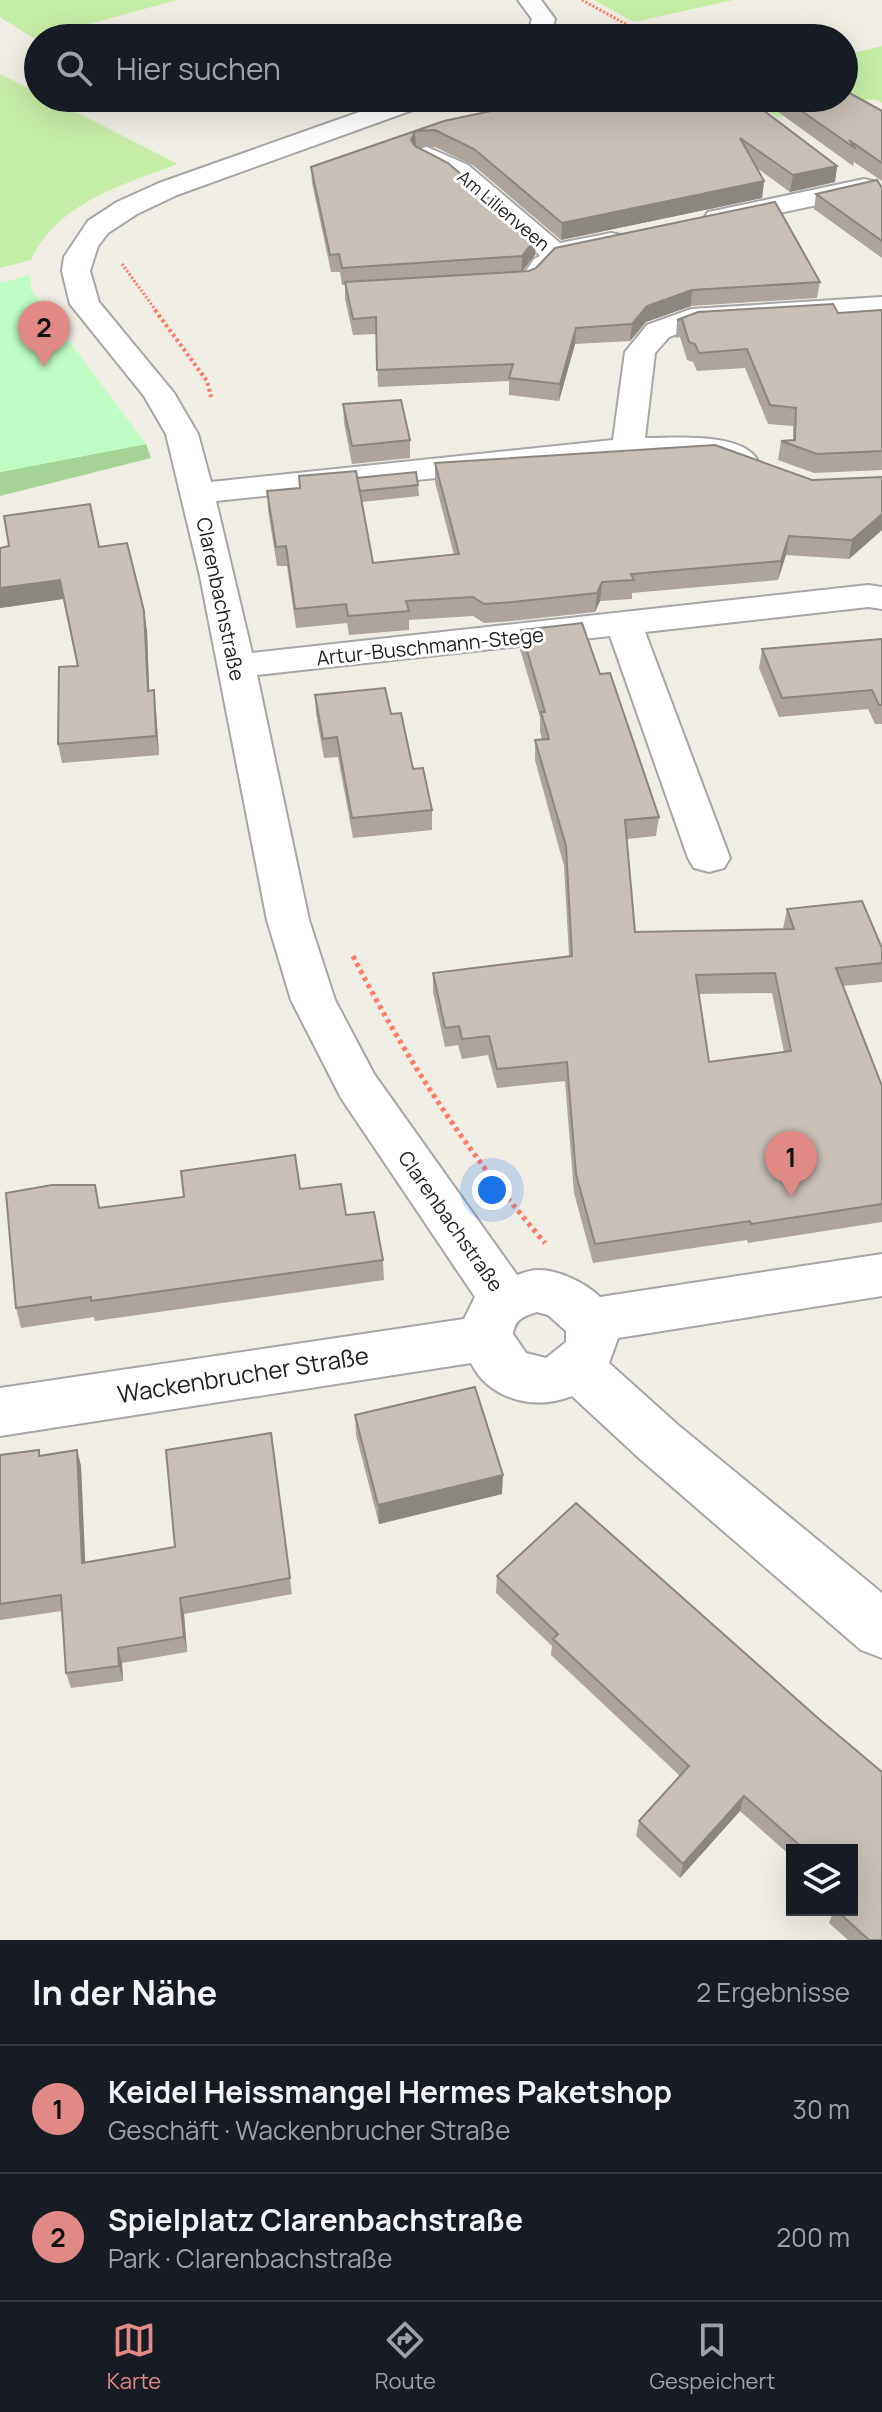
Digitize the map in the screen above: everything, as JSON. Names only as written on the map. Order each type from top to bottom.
[{"type":"street","points":[[529,0],[544,19],[542,24]]},
{"type":"street","name":"Clarenbachstraße","points":[[384,112],[168,189],[127,208],[98,227],[78,257],[76,271],[85,304],[158,393],[182,434],[236,666],[288,920],[313,1000],[357,1085],[468,1249],[496,1319],[491,1353],[501,1365],[531,1380],[548,1380],[565,1376],[583,1344],[580,1308],[553,1293],[521,1292],[496,1319]]},
{"type":"street","name":"Am Lilienveen","points":[[427,155],[459,171],[554,253],[631,236]]},
{"type":"street","points":[[839,170],[876,190]]},
{"type":"street","points":[[693,223],[876,190]]},
{"type":"street","points":[[628,448],[640,352],[658,331],[691,318],[882,306]]},
{"type":"street","points":[[198,493],[628,448],[707,447],[766,469]]},
{"type":"street","name":"Artur-Buschmann-Stege","points":[[236,666],[868,596],[882,598]]},
{"type":"street","points":[[624,625],[709,858]]},
{"type":"street","points":[[583,1344],[882,1275]]},
{"type":"street","name":"Wackenbrucher Straße","points":[[0,1412],[403,1349],[496,1319]]},
{"type":"street","name":"Clarenbachstraße","points":[[583,1344],[671,1452],[882,1630]]},
{"type":"lane","points":[[497,282],[528,280],[539,262],[554,253]]},
{"type":"path","points":[[582,0],[626,24]]},
{"type":"green space","points":[[0,0],[177,0],[89,24],[24,24],[24,32],[0,17]]},
{"type":"green space","points":[[594,0],[733,0],[634,22]]},
{"type":"green space","points":[[882,46],[882,103],[874,99],[858,102],[858,52]]},
{"type":"green space","points":[[0,74],[24,86],[24,112],[76,112],[178,164],[94,198],[57,224],[31,260],[0,268]]},
{"type":"green space","points":[[770,112],[804,112],[777,117]]},
{"type":"green space","points":[[30,275],[31,290],[146,444],[0,472],[0,283]]},
{"type":"green space","points":[[146,444],[151,458],[0,496],[0,472]]},
{"type":"building","points":[[858,98],[882,111],[882,163],[849,140],[856,149],[803,112],[858,112]]},
{"type":"building","points":[[486,112],[766,112],[837,166],[793,175],[740,138],[764,181],[562,223],[474,149],[435,130],[415,131]]},
{"type":"building","points":[[415,131],[411,140],[415,146],[448,163],[536,238],[522,256],[342,268],[339,254],[330,255],[311,167]]},
{"type":"building","points":[[877,180],[882,188],[882,241],[816,194]]},
{"type":"building","points":[[775,202],[820,282],[692,290],[647,306],[632,324],[576,328],[560,384],[509,378],[513,364],[377,370],[376,317],[353,319],[345,282],[529,271],[555,248]]},
{"type":"building","points":[[833,304],[838,313],[882,310],[882,451],[817,454],[781,441],[795,440],[796,408],[770,405],[747,349],[699,353],[695,344],[689,342],[682,319],[677,320],[698,312]]},
{"type":"building","points":[[401,400],[410,440],[352,446],[343,404]]},
{"type":"building","points":[[715,445],[812,480],[882,477],[882,514],[852,540],[789,536],[781,561],[631,574],[634,580],[602,582],[597,593],[484,604],[473,597],[406,601],[409,611],[348,616],[346,604],[295,609],[286,546],[276,547],[267,491],[300,488],[299,476],[356,471],[373,563],[459,554],[435,463]]},
{"type":"building","points":[[416,472],[418,485],[360,491],[357,478]]},
{"type":"building","points":[[90,504],[99,547],[127,543],[144,611],[148,691],[154,690],[156,736],[58,744],[59,667],[78,666],[60,580],[0,588],[0,548],[9,546],[4,516]]},
{"type":"building","points":[[582,623],[600,674],[610,673],[659,817],[625,820],[635,932],[794,929],[787,909],[862,901],[882,948],[882,963],[836,968],[882,1086],[882,1204],[595,1244],[576,1174],[567,1062],[497,1069],[489,1036],[462,1039],[459,1026],[445,1028],[433,973],[572,956],[566,846],[535,740],[549,739],[541,712],[545,712],[521,630]],"holes":[[[775,973],[791,1051],[709,1062],[696,975]]]},
{"type":"building","points":[[882,639],[882,705],[879,705],[872,690],[782,698],[762,649]]},
{"type":"building","points":[[385,688],[391,714],[401,713],[413,769],[423,768],[432,810],[352,818],[337,737],[323,739],[315,695]]},
{"type":"building","points":[[295,1155],[300,1189],[341,1184],[346,1215],[374,1212],[383,1260],[91,1301],[91,1297],[16,1308],[6,1193],[52,1185],[95,1185],[99,1208],[184,1197],[181,1171]]},
{"type":"building","points":[[475,1387],[503,1475],[378,1505],[355,1415]]},
{"type":"building","points":[[271,1433],[290,1578],[180,1598],[184,1637],[118,1648],[119,1666],[66,1673],[61,1595],[0,1604],[0,1455],[39,1450],[39,1456],[77,1450],[82,1563],[175,1547],[166,1450]]},
{"type":"building","points":[[576,1503],[882,1772],[882,1940],[869,1940],[843,1916],[858,1916],[858,1844],[798,1844],[744,1796],[683,1864],[639,1821],[689,1766],[553,1639],[558,1634],[497,1576]]},
{"type":"place","name":"Spielplatz Clarenbachstraße","points":[[44,367]]},
{"type":"place","name":"Keidel Heissmangel Hermes Paketshop","points":[[791,1197]]}]
